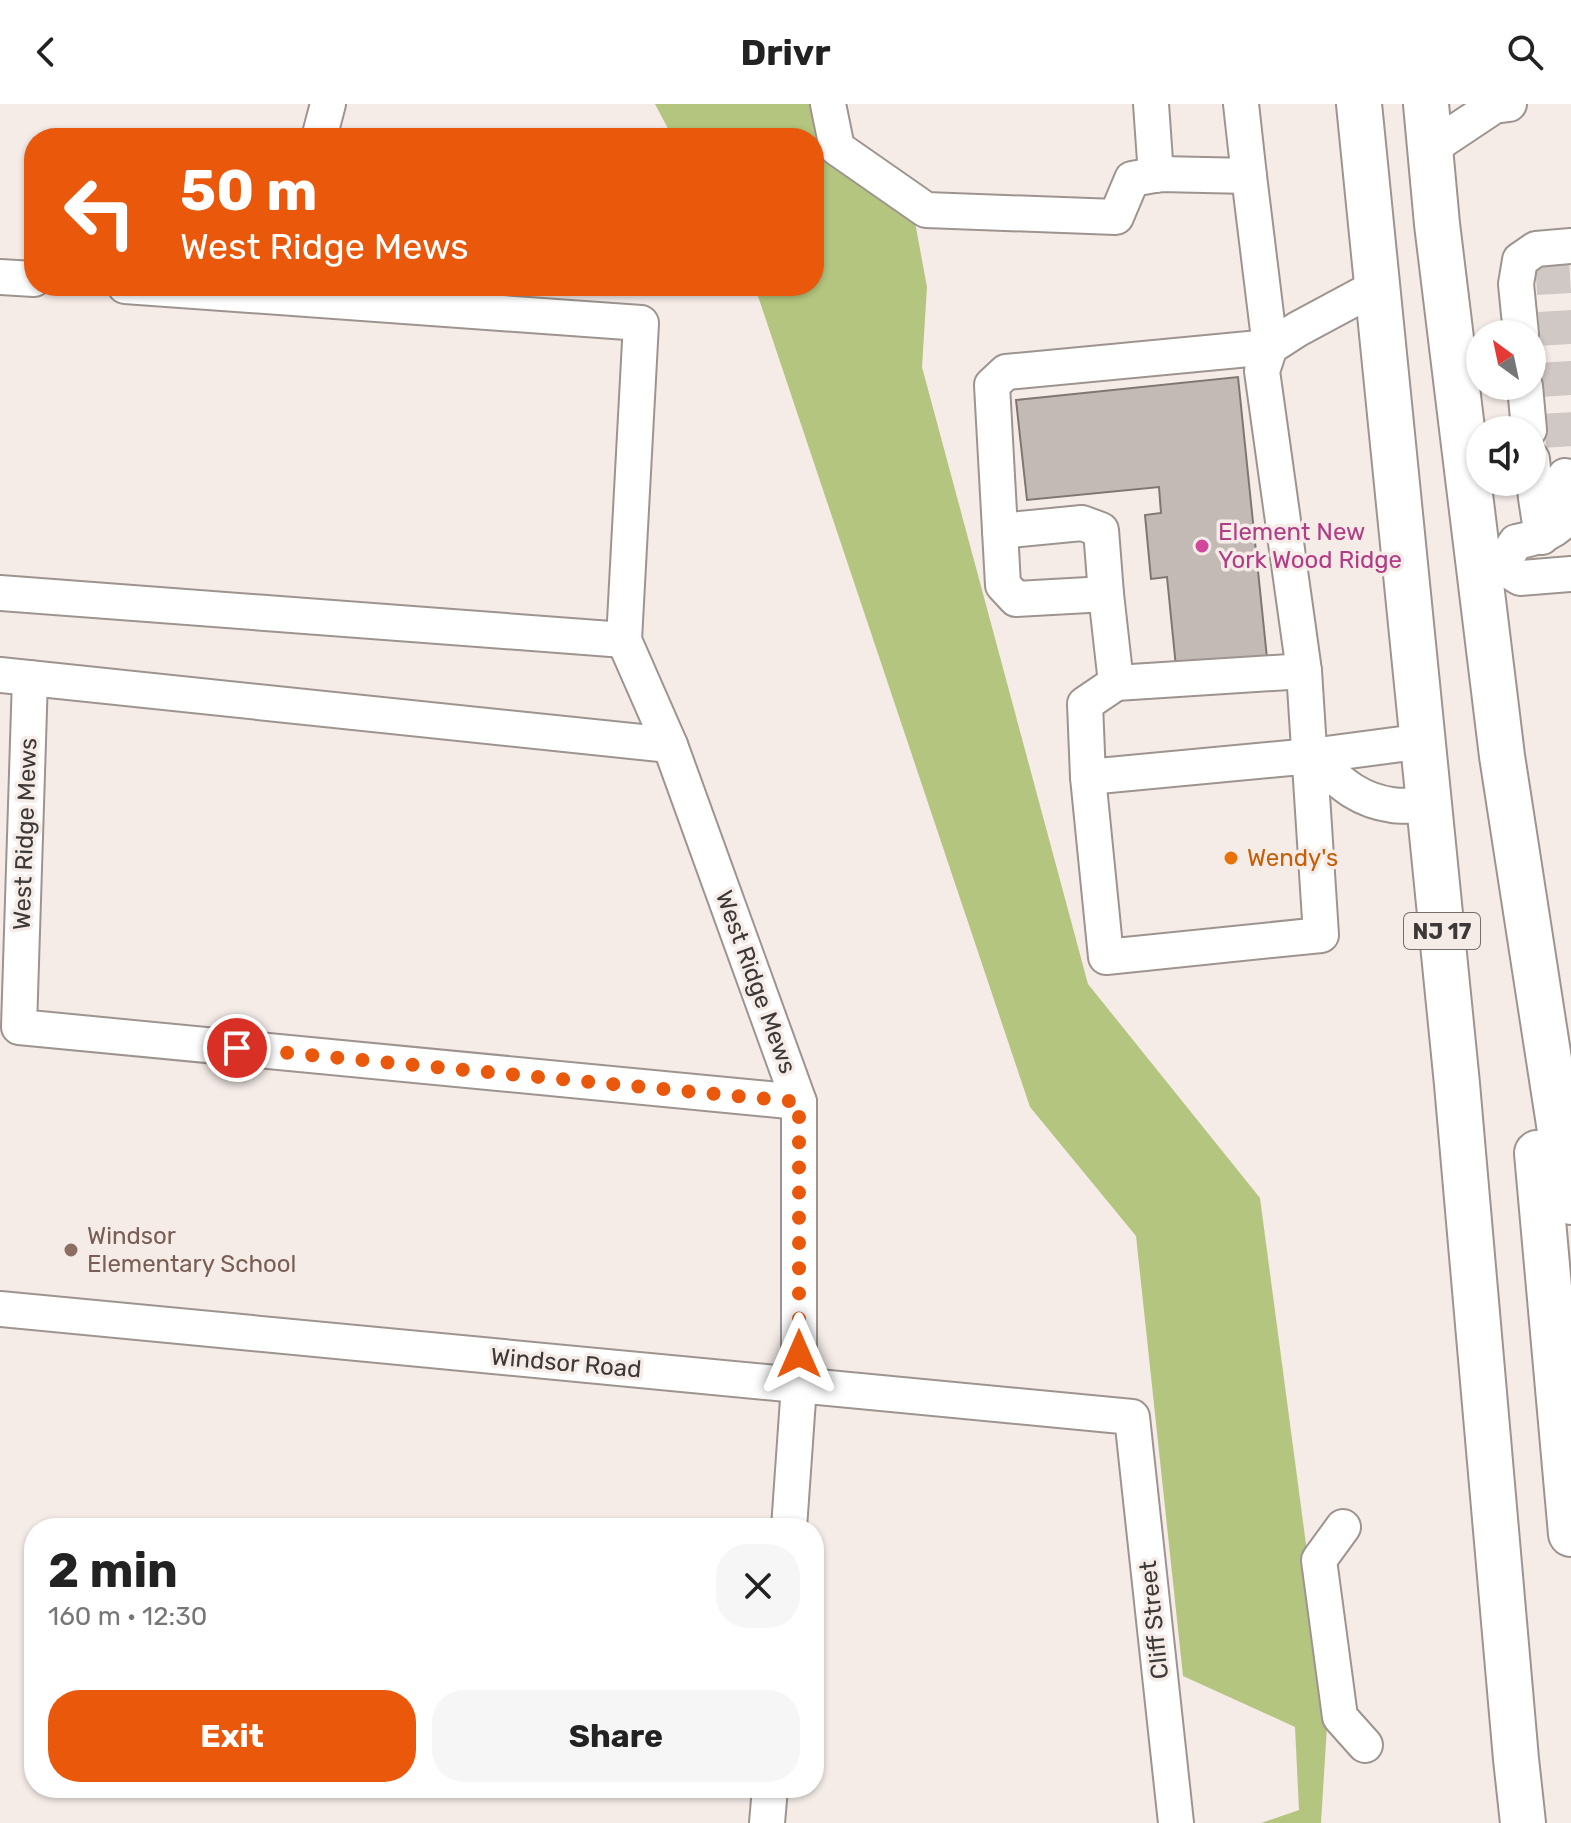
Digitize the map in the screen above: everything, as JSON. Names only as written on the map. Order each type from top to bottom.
[{"type":"highway","name":"NJ 17","points":[[1359,104],[1457,1084],[1523,1823]]},
{"type":"highway","name":"NJ 17","points":[[1426,104],[1428,150],[1490,567],[1502,756],[1571,1534]]},
{"type":"highway","points":[[1502,756],[1571,1202]]},
{"type":"highway","points":[[1495,1823],[1499,1803],[1516,1759]]},
{"type":"street","points":[[322,128],[328,104]]},
{"type":"street","points":[[828,104],[837,148],[926,210],[1116,217],[1132,179],[1156,175],[1249,176]]},
{"type":"street","points":[[1151,104],[1156,175]]},
{"type":"street","points":[[1241,104],[1270,347],[1262,371],[1304,671],[1321,935],[1106,957],[1088,777],[1085,704],[1116,683],[1304,671]]},
{"type":"street","points":[[1428,150],[1494,106],[1509,104]]},
{"type":"street","points":[[1520,320],[1516,284],[1520,260],[1536,249],[1558,251]]},
{"type":"street","points":[[0,277],[24,278]]},
{"type":"street","points":[[1106,594],[1016,599],[1003,585],[992,385],[1006,372],[1270,347],[1378,286]]},
{"type":"street","name":"West Ridge Mews","points":[[264,296],[641,323],[624,640],[670,745],[799,1102],[19,1027],[15,676],[670,745]]},
{"type":"street","points":[[1565,476],[1568,508],[1565,517],[1542,537],[1516,542],[1490,567],[1520,578],[1571,574]]},
{"type":"street","points":[[1536,496],[1542,537]]},
{"type":"street","points":[[1000,531],[1082,523],[1101,530],[1116,683]]},
{"type":"street","points":[[0,593],[624,640]]},
{"type":"street","points":[[1088,777],[1311,756],[1424,741]]},
{"type":"street","points":[[1311,756],[1356,794],[1393,806],[1430,805]]},
{"type":"street","points":[[790,1518],[799,1385],[799,1102]]},
{"type":"street","name":"Windsor Road","points":[[0,1309],[1132,1417]]},
{"type":"street","name":"Cliff Street","points":[[1132,1417],[1176,1823]]},
{"type":"street","points":[[1343,1527],[1319,1560],[1340,1717],[1365,1745]]},
{"type":"street","points":[[767,1823],[769,1798]]},
{"type":"green space","points":[[655,104],[825,104],[874,183],[910,195],[927,287],[922,367],[1088,984],[1260,1198],[1328,1710],[1321,1823],[1261,1823],[1299,1810],[1295,1727],[1183,1676],[1136,1236],[1030,1107],[758,296],[824,296],[824,128],[668,128]]},
{"type":"building","name":"Element New York Wood Ridge","points":[[1238,377],[1267,658],[1176,667],[1167,577],[1151,579],[1145,515],[1161,513],[1159,487],[1027,500],[1016,400]]},
{"type":"tunnel","points":[[1552,260],[1565,476]]},
{"type":"place","name":"Element New York Wood Ridge","points":[[1202,546]]},
{"type":"place","name":"Wendy's","points":[[1231,858]]},
{"type":"place","name":"Windsor Elementary School","points":[[71,1250]]},
{"type":"route","points":[[237,1048],[799,1102],[799,1354]]}]
